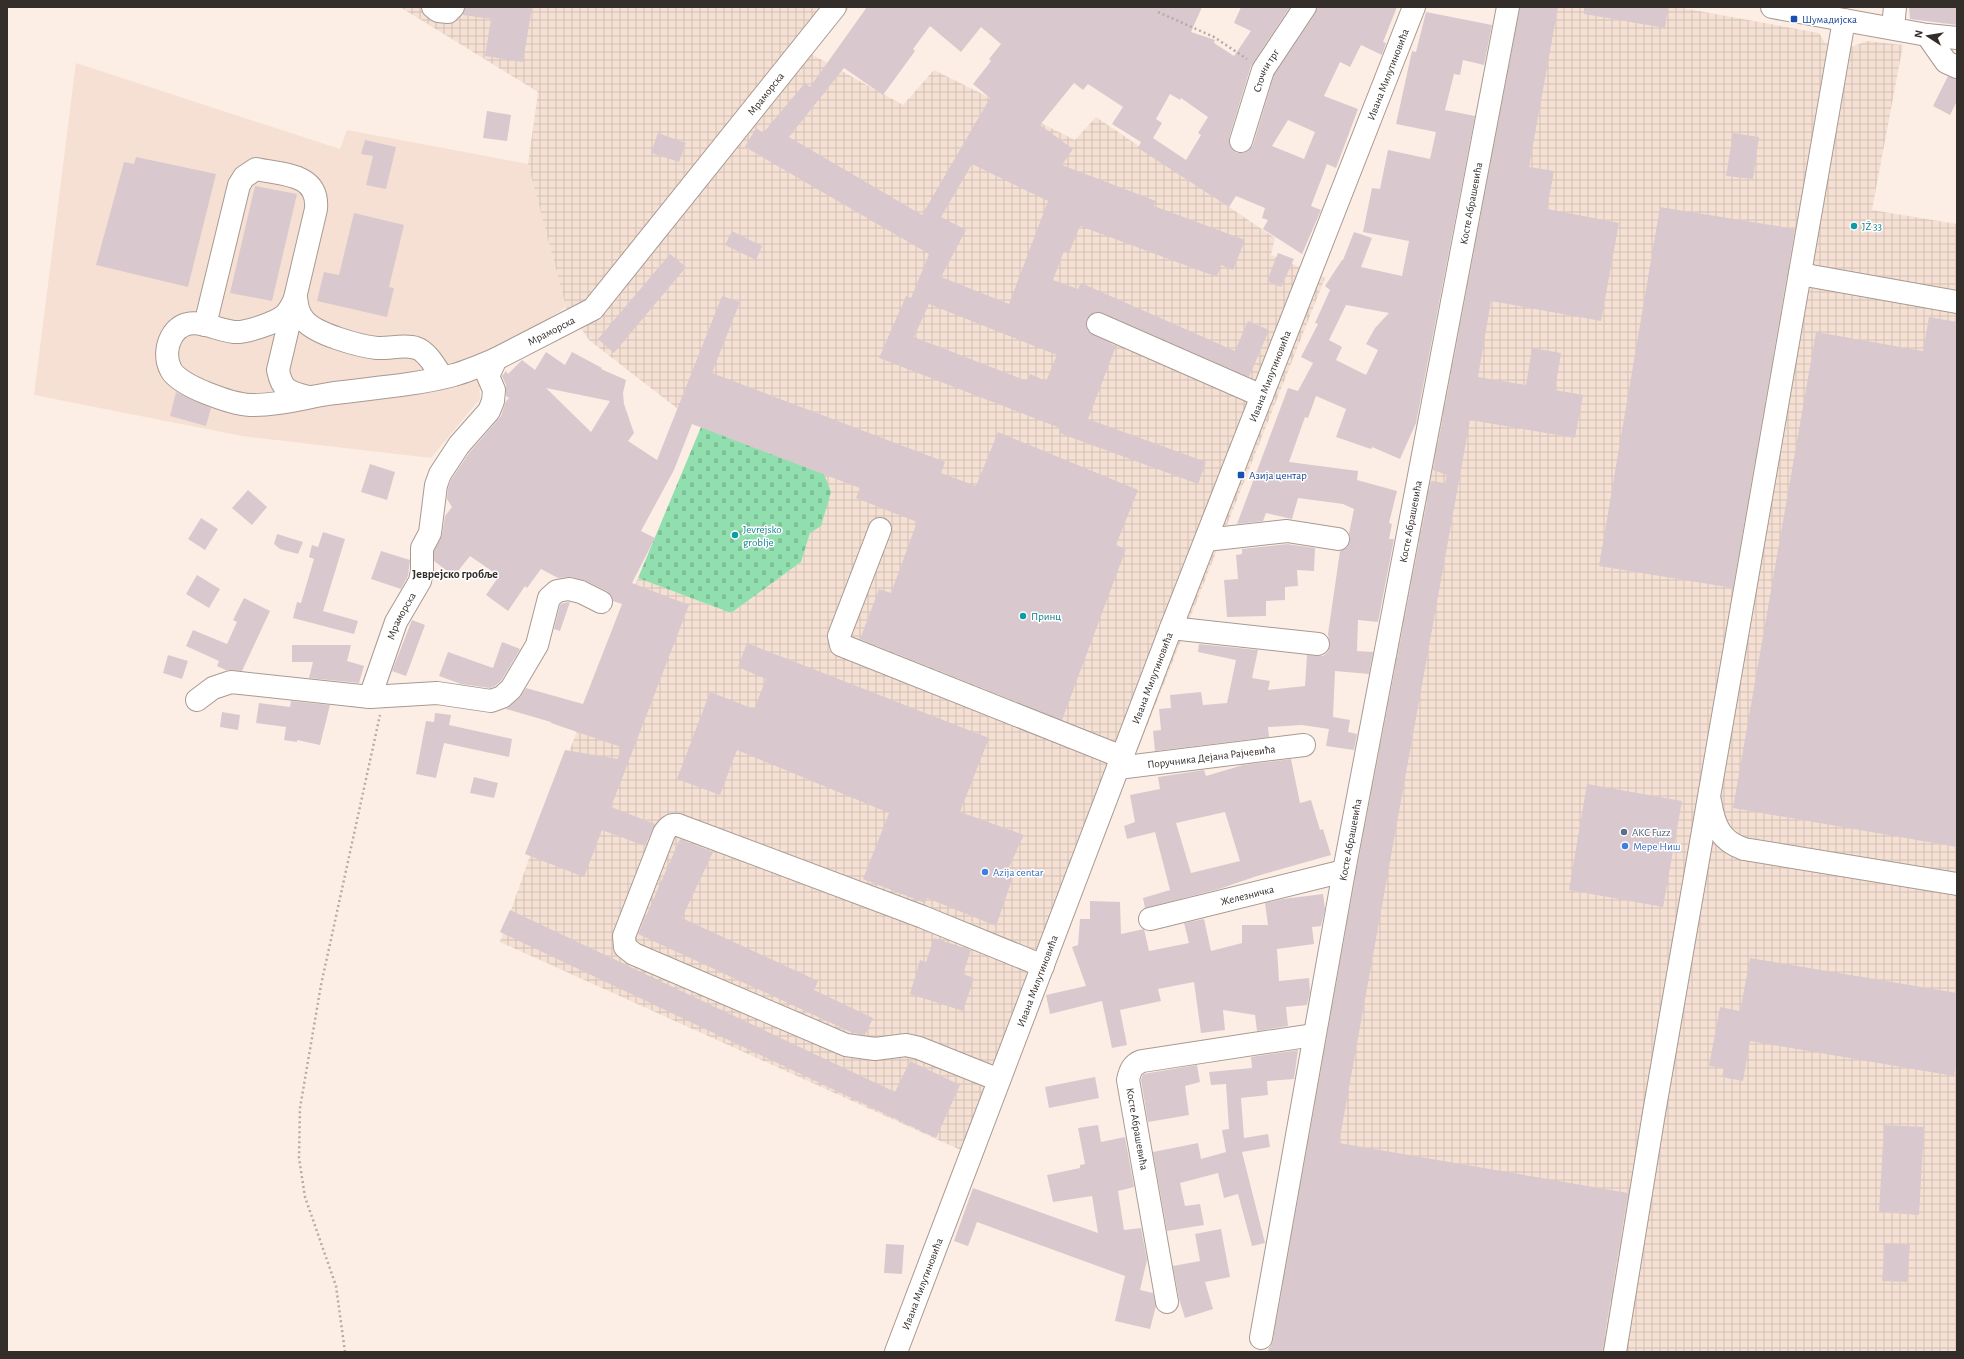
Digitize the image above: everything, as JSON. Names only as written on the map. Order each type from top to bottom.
[{"type":"street","points":[[433,7],[438,11],[448,12],[453,7]]},
{"type":"street","name":"Мраморска","points":[[377,697],[396,622],[420,580],[422,571],[422,548],[430,533],[436,485],[440,474],[459,445],[489,411],[493,401],[494,390],[488,376],[496,359],[593,309],[835,7]]},
{"type":"street","name":"Сточни трг","points":[[1241,141],[1263,70],[1305,7]]},
{"type":"street","name":"Ивана Милутиновића","points":[[896,1352],[1171,628],[1414,7]]},
{"type":"street","name":"Косте Абрашевића","points":[[1261,1338],[1313,1035],[1508,7]]},
{"type":"street","points":[[1774,7],[1844,20],[1894,17],[1927,34],[1957,38]]},
{"type":"street","points":[[1615,1352],[1844,20]]},
{"type":"street","points":[[1927,34],[1942,56],[1950,64],[1957,66]]},
{"type":"street","points":[[206,325],[239,185],[244,177],[256,169],[301,178],[310,184],[315,191],[316,209],[278,370],[280,380],[284,388],[308,397]]},
{"type":"street","points":[[1800,274],[1957,302]]},
{"type":"street","points":[[296,297],[285,315],[277,321],[250,329],[234,332],[197,323],[185,324],[173,334],[168,347],[167,357],[172,372],[178,379],[225,400],[240,404],[264,404],[401,385],[454,375],[496,359]]},
{"type":"street","points":[[296,297],[297,308],[305,321],[320,331],[338,339],[376,348],[416,348],[424,353],[442,377]]},
{"type":"street","points":[[1098,324],[1262,396]]},
{"type":"street","points":[[880,529],[839,636],[841,644],[1120,763]]},
{"type":"street","points":[[1206,540],[1287,531],[1338,539]]},
{"type":"street","points":[[197,700],[212,688],[231,682],[377,697],[437,693],[491,701],[502,697],[511,689],[536,645],[549,598],[557,591],[569,589],[581,592],[601,602]]},
{"type":"street","points":[[1171,628],[1318,644]]},
{"type":"street","name":"Поручника Дејана Рајчевића","points":[[1120,763],[1304,745]]},
{"type":"street","points":[[1710,796],[1717,826],[1724,838],[1732,845],[1744,849],[1957,884]]},
{"type":"street","points":[[1000,1080],[919,1048],[906,1045],[875,1049],[846,1045],[634,954],[625,947],[624,936],[664,833],[673,824],[678,824],[923,917],[1043,966]]},
{"type":"street","name":"Железничка","points":[[1150,919],[1344,871]]},
{"type":"street","name":"Косте Абрашевића","points":[[1167,1302],[1128,1080],[1132,1067],[1136,1063],[1142,1061],[1313,1035]]},
{"type":"path","points":[[1158,12],[1214,37],[1263,70]]},
{"type":"path","points":[[345,1352],[336,1286],[305,1197],[300,1158],[300,1108],[321,985],[377,697]]},
{"type":"shaded area","points":[[400,7],[850,7],[811,54],[903,105],[934,70],[1075,140],[1096,117],[1275,238],[1271,255],[1325,278],[976,1157],[500,942],[532,850],[608,649],[638,578],[731,613],[801,562],[810,533],[701,427],[589,340],[566,307],[528,164],[538,92]]},
{"type":"shaded area","points":[[1511,7],[1677,7],[1819,33],[1825,43],[1850,47],[1868,41],[1903,45],[1872,210],[1957,224],[1957,1352],[1268,1352]]},
{"type":"shaded area","points":[[76,63],[340,149],[347,130],[528,164],[566,307],[479,366],[480,399],[431,458],[242,436],[34,395]]},
{"type":"green space","points":[[701,427],[824,474],[831,492],[821,526],[810,533],[801,562],[731,613],[638,578]]},
{"type":"building","points":[[465,7],[532,7],[523,62],[485,56],[491,19],[463,15]]},
{"type":"building","points":[[867,7],[1202,7],[1191,32],[1215,40],[1214,43],[1234,56],[1251,31],[1234,23],[1241,7],[1290,7],[1251,66],[1229,138],[1229,143],[1232,149],[1237,153],[1243,153],[1249,150],[1253,145],[1274,75],[1315,14],[1317,7],[1397,7],[1383,42],[1386,43],[1382,55],[1361,45],[1350,67],[1340,62],[1324,96],[1358,109],[1336,168],[1327,164],[1311,206],[1321,210],[1302,254],[1263,229],[1268,220],[1262,218],[1265,208],[1236,196],[1229,207],[1138,148],[1141,142],[1112,124],[1123,107],[1088,84],[1083,90],[1074,83],[1040,125],[1073,149],[1062,165],[1156,201],[1154,206],[1245,240],[1233,270],[1221,265],[1217,277],[1080,226],[1069,253],[1064,251],[1053,280],[1078,289],[1081,283],[1235,351],[1248,321],[1269,330],[1249,377],[1103,313],[1096,312],[1091,314],[1087,319],[1086,325],[1088,332],[1116,346],[1088,419],[1206,462],[1198,484],[1059,433],[1060,428],[879,358],[906,296],[911,298],[929,254],[745,147],[756,128],[763,133],[805,83],[810,87]],"holes":[[[930,26],[961,52],[981,27],[1001,44],[989,59],[991,61],[973,84],[990,98],[922,215],[789,137],[844,68],[883,95],[915,51],[913,49]],[[1170,94],[1180,100],[1181,98],[1208,117],[1198,133],[1201,135],[1186,160],[1153,138],[1162,123],[1156,119]],[[1288,120],[1315,132],[1304,159],[1272,146]],[[972,164],[1048,201],[1009,304],[941,277],[966,230],[941,217]],[[929,304],[1057,355],[1046,381],[1030,374],[1027,381],[914,337]]]},
{"type":"building","points":[[1520,7],[1558,7],[1529,167],[1554,171],[1547,209],[1619,223],[1601,321],[1491,301],[1478,377],[1526,385],[1532,348],[1561,353],[1555,390],[1583,395],[1575,438],[1470,420],[1339,1143],[1628,1193],[1602,1352],[1268,1352],[1273,1340],[1356,873],[1431,481],[1445,483],[1447,475],[1433,470]]},
{"type":"building","points":[[1584,7],[1668,7],[1665,28],[1584,14]]},
{"type":"building","points":[[1909,7],[1957,7],[1957,25],[1910,19]]},
{"type":"building","points":[[1426,12],[1492,25],[1484,65],[1463,60],[1460,75],[1454,74],[1445,110],[1475,116],[1416,423],[1400,459],[1372,447],[1371,449],[1336,437],[1346,409],[1316,396],[1308,418],[1305,417],[1289,462],[1358,471],[1357,480],[1397,491],[1389,523],[1392,524],[1389,539],[1394,539],[1378,622],[1358,620],[1357,651],[1373,652],[1369,674],[1335,671],[1333,717],[1350,720],[1348,732],[1357,734],[1354,750],[1326,746],[1329,729],[1302,725],[1268,727],[1269,737],[1155,751],[1153,731],[1161,730],[1159,709],[1171,708],[1170,695],[1201,692],[1203,705],[1227,703],[1236,660],[1198,652],[1199,644],[1258,650],[1252,678],[1270,681],[1268,690],[1305,686],[1307,655],[1323,656],[1328,652],[1330,646],[1328,634],[1340,551],[1347,547],[1350,541],[1349,533],[1354,509],[1343,504],[1298,498],[1292,519],[1266,513],[1263,521],[1237,524],[1288,388],[1298,391],[1313,363],[1301,357],[1318,324],[1315,323],[1330,290],[1325,286],[1343,260],[1354,232],[1372,238],[1361,267],[1402,276],[1409,241],[1363,232],[1372,188],[1380,189],[1388,150],[1430,159],[1436,132],[1396,124],[1412,51],[1416,52]],"holes":[[[1346,305],[1389,313],[1375,328],[1366,344],[1378,350],[1366,375],[1336,360],[1342,347],[1329,340]]]},
{"type":"building","points":[[1948,76],[1957,79],[1957,101],[1950,115],[1933,106]]},
{"type":"building","points":[[487,111],[511,115],[507,141],[483,138]]},
{"type":"building","points":[[658,133],[686,143],[679,162],[651,153]]},
{"type":"building","points":[[1733,133],[1759,137],[1753,179],[1726,176]]},
{"type":"building","points":[[365,140],[396,147],[386,189],[366,185],[373,156],[361,154]]},
{"type":"building","points":[[136,157],[216,174],[188,287],[96,265],[124,162],[134,164]]},
{"type":"building","points":[[255,186],[297,194],[272,301],[230,293]]},
{"type":"building","points":[[1660,207],[1795,229],[1733,588],[1599,566]]},
{"type":"building","points":[[354,213],[404,225],[389,287],[394,288],[387,317],[317,301],[324,272],[339,275]]},
{"type":"building","points":[[732,231],[762,246],[756,260],[725,245]]},
{"type":"building","points":[[1278,253],[1294,259],[1281,287],[1267,281]]},
{"type":"building","points":[[670,254],[686,267],[614,353],[598,339]]},
{"type":"building","points":[[722,296],[740,302],[712,373],[945,462],[941,473],[976,486],[998,432],[1138,490],[1116,545],[1126,549],[1062,720],[860,639],[879,589],[891,593],[917,522],[856,498],[860,488],[692,424],[674,470],[641,531],[655,538],[632,583],[689,605],[611,807],[655,824],[645,846],[602,830],[584,877],[525,854],[565,750],[618,759],[621,747],[551,722],[506,709],[519,698],[526,688],[583,704],[622,604],[613,601],[611,595],[607,591],[586,581],[572,577],[558,578],[541,569],[527,588],[525,586],[508,611],[486,595],[499,576],[470,556],[454,576],[434,561],[434,551],[442,535],[445,516],[452,507],[447,499],[448,488],[451,480],[469,453],[501,416],[506,401],[509,398],[506,396],[506,385],[502,376],[506,371],[508,374],[522,360],[535,370],[546,352],[565,365],[572,352],[602,368],[601,369],[626,380],[623,393],[624,404],[634,433],[628,441],[657,460]],"holes":[[[546,388],[610,401],[591,432]]]},
{"type":"building","points":[[1929,317],[1957,322],[1957,847],[1733,808],[1816,332],[1923,351]]},
{"type":"building","points":[[176,392],[211,408],[206,426],[170,416]]},
{"type":"building","points":[[370,464],[395,472],[387,500],[361,492]]},
{"type":"building","points":[[248,490],[267,507],[252,525],[232,508]]},
{"type":"building","points":[[201,518],[218,529],[205,550],[188,539]]},
{"type":"building","points":[[323,532],[345,539],[323,611],[358,621],[354,634],[293,618],[297,602],[301,603],[314,559],[309,557],[312,545],[318,547]]},
{"type":"building","points":[[277,534],[303,542],[298,554],[280,549],[274,544]]},
{"type":"building","points":[[1287,544],[1315,548],[1314,571],[1297,570],[1298,586],[1285,587],[1285,600],[1266,601],[1266,616],[1227,617],[1224,580],[1238,579],[1236,555],[1242,554],[1242,549]]},
{"type":"building","points":[[381,551],[410,560],[408,576],[401,589],[371,579]]},
{"type":"building","points":[[197,575],[220,589],[209,608],[186,594]]},
{"type":"building","points":[[244,598],[270,611],[242,671],[226,670],[217,666],[219,661],[186,646],[193,630],[227,644],[237,622],[233,620]]},
{"type":"building","points":[[570,602],[560,631],[554,629],[560,605]]},
{"type":"building","points":[[412,620],[425,625],[406,676],[392,671]]},
{"type":"building","points":[[502,642],[520,649],[501,681],[495,686],[490,688],[461,684],[439,676],[448,652],[493,668]]},
{"type":"building","points":[[747,643],[989,738],[960,812],[1024,835],[1008,869],[1014,874],[996,926],[927,898],[925,903],[863,879],[889,813],[737,750],[720,795],[677,779],[710,692],[754,709],[766,679],[738,667]]},
{"type":"building","points":[[292,645],[351,645],[347,661],[364,666],[359,683],[309,678],[313,662],[292,662]]},
{"type":"building","points":[[168,655],[188,661],[182,679],[163,673]]},
{"type":"building","points":[[291,701],[330,705],[320,745],[297,740],[297,742],[284,740],[286,727],[256,723],[259,703],[290,707]]},
{"type":"building","points":[[222,712],[240,715],[238,730],[220,727]]},
{"type":"building","points":[[435,713],[451,715],[449,725],[512,739],[509,757],[444,743],[436,778],[416,774],[426,721],[434,722]]},
{"type":"building","points":[[1291,759],[1300,803],[1311,800],[1320,830],[1323,829],[1331,855],[1257,876],[1219,889],[1145,908],[1143,898],[1170,890],[1155,832],[1127,839],[1124,826],[1135,822],[1130,795],[1160,789],[1158,777],[1204,770],[1206,776],[1243,765]],"holes":[[[1225,812],[1240,861],[1191,873],[1176,823]]]},
{"type":"building","points":[[474,777],[498,783],[494,798],[470,793]]},
{"type":"building","name":"Мере Ниш","points":[[1587,784],[1682,801],[1663,907],[1569,890]]},
{"type":"building","points":[[680,839],[713,852],[682,918],[818,981],[814,990],[873,1018],[865,1035],[853,1033],[638,934]]},
{"type":"building","points":[[1323,894],[1325,909],[1321,926],[1312,927],[1314,944],[1277,949],[1279,981],[1309,978],[1310,992],[1307,1005],[1286,1007],[1288,1026],[1257,1031],[1255,1015],[1223,1010],[1225,1030],[1201,1033],[1194,982],[1158,989],[1161,1001],[1120,1010],[1127,1045],[1112,1048],[1102,1001],[1050,1014],[1046,995],[1086,986],[1072,947],[1078,945],[1080,919],[1090,919],[1090,901],[1120,902],[1121,934],[1144,929],[1149,951],[1189,943],[1184,923],[1204,919],[1211,951],[1242,943],[1242,925],[1268,925],[1265,903]]},
{"type":"building","points":[[510,910],[895,1092],[910,1061],[960,1085],[936,1138],[500,932]]},
{"type":"building","points":[[934,938],[971,950],[963,974],[974,978],[963,1011],[910,994],[920,960],[926,962]]},
{"type":"building","points":[[1750,958],[1957,993],[1957,1058],[1954,1076],[1750,1041],[1743,1081],[1722,1077],[1724,1068],[1709,1066],[1720,1007],[1740,1011]]},
{"type":"building","points":[[1298,1050],[1294,1079],[1267,1081],[1268,1095],[1241,1098],[1244,1138],[1268,1134],[1270,1147],[1242,1152],[1265,1243],[1252,1246],[1238,1194],[1224,1198],[1218,1173],[1180,1183],[1185,1206],[1200,1204],[1204,1225],[1167,1231],[1153,1152],[1198,1143],[1201,1159],[1226,1152],[1222,1130],[1229,1129],[1226,1084],[1211,1085],[1209,1072],[1252,1068],[1251,1057]]},
{"type":"building","points":[[1197,1065],[1200,1082],[1185,1086],[1189,1115],[1148,1122],[1141,1080],[1143,1074]]},
{"type":"building","points":[[1095,1077],[1099,1098],[1049,1108],[1045,1087]]},
{"type":"building","points":[[1098,1125],[1101,1142],[1125,1137],[1134,1187],[1118,1191],[1124,1230],[1141,1228],[1147,1260],[1140,1290],[1153,1293],[1156,1306],[1150,1329],[1115,1321],[1125,1276],[977,1222],[968,1246],[954,1241],[973,1188],[1098,1233],[1092,1196],[1053,1202],[1047,1175],[1080,1168],[1080,1165],[1085,1164],[1078,1128]]},
{"type":"building","points":[[1884,1125],[1924,1127],[1919,1215],[1879,1212]]},
{"type":"building","points":[[1221,1229],[1230,1277],[1205,1282],[1213,1309],[1185,1318],[1179,1299],[1173,1266],[1200,1261],[1195,1234]]},
{"type":"building","points":[[1885,1243],[1910,1245],[1907,1282],[1882,1281]]},
{"type":"building","points":[[886,1244],[904,1245],[902,1274],[884,1273]]},
{"type":"place","name":"Шумадијска","points":[[1794,19]]},
{"type":"place","name":"JŽ 33","points":[[1854,226]]},
{"type":"place","name":"Азија центар","points":[[1241,475]]},
{"type":"place","name":"Jevrejsko groblje","points":[[735,535]]},
{"type":"place","name":"Принц","points":[[1023,616]]},
{"type":"place","name":"AKC Fuzz","points":[[1624,832]]},
{"type":"place","name":"Мере Ниш","points":[[1625,846]]},
{"type":"place","name":"Azija centar","points":[[985,872]]},
{"type":"district","name":"Јеврејско гробље","points":[[455,574]]}]
